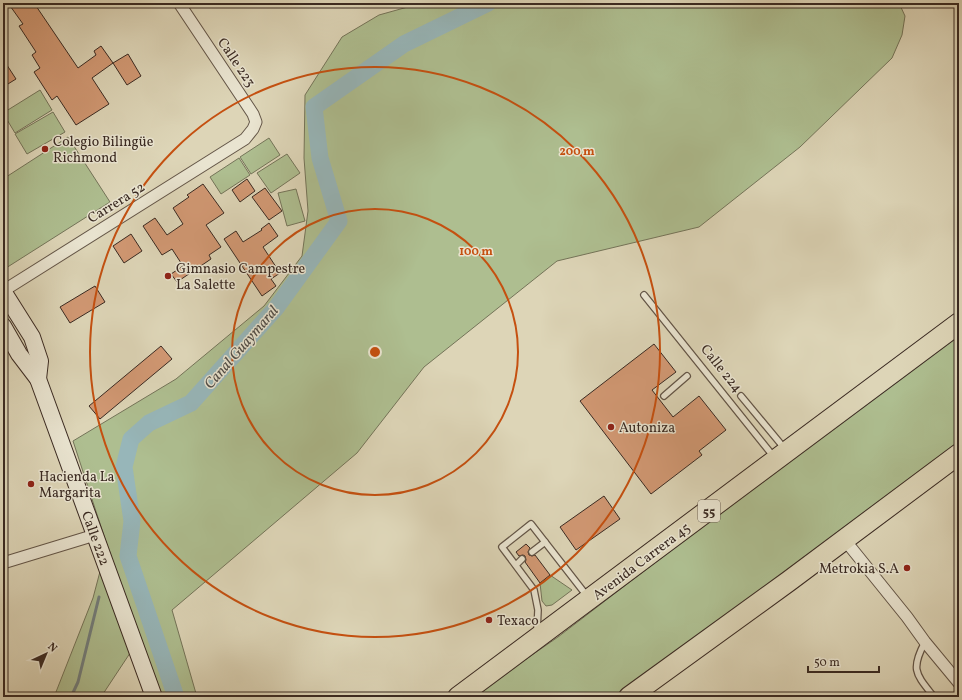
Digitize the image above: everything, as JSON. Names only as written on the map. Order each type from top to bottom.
[{"type":"highway","name":"Avenida Carrera 45","points":[[458,697],[959,323]]},
{"type":"highway","points":[[629,697],[959,454]]},
{"type":"street","name":"Calle 223","points":[[179,3],[253,114],[256,122],[253,129],[245,139]]},
{"type":"street","name":"Carrera 52","points":[[3,291],[245,139]]},
{"type":"street","name":"Calle 222","points":[[3,291],[32,337],[40,361],[38,379]]},
{"type":"street","name":"Calle 222","points":[[3,326],[19,354],[38,379],[154,697]]},
{"type":"street","points":[[3,563],[95,535]]},
{"type":"street","points":[[844,539],[959,683]]},
{"type":"lane","name":"Calle 224","points":[[644,295],[782,456]]},
{"type":"lane","points":[[664,396],[687,376]]},
{"type":"lane","points":[[741,396],[782,456]]},
{"type":"lane","points":[[536,640],[538,610],[536,596],[531,585],[502,547],[531,524],[589,600]]},
{"type":"lane","points":[[532,552],[545,542]]},
{"type":"lane","points":[[516,565],[522,559]]},
{"type":"lane","points":[[925,642],[917,656],[917,671],[919,678],[934,697]]},
{"type":"green space","points":[[422,3],[899,3],[905,16],[902,35],[892,58],[800,147],[699,227],[557,261],[424,367],[357,453],[172,610],[197,697],[162,697],[140,638],[101,697],[54,697],[93,598],[107,545],[73,441],[176,379],[264,306],[302,256],[308,211],[304,158],[305,95],[342,37],[379,15]]},
{"type":"green space","points":[[40,90],[52,110],[15,133],[3,113]]},
{"type":"green space","points":[[53,112],[65,132],[27,154],[15,134]]},
{"type":"green space","points":[[68,137],[110,202],[6,268],[3,264],[3,179]]},
{"type":"green space","points":[[269,138],[280,155],[251,174],[240,157]]},
{"type":"green space","points":[[287,154],[300,173],[271,193],[257,173]]},
{"type":"green space","points":[[239,158],[250,175],[221,194],[210,177]]},
{"type":"green space","points":[[296,189],[305,221],[287,226],[278,193]]},
{"type":"green space","points":[[959,333],[959,443],[619,697],[471,697],[558,637],[760,482]]},
{"type":"green space","points":[[550,575],[572,590],[552,605],[546,606],[542,601],[540,583]]},
{"type":"building","points":[[8,3],[34,3],[78,68],[96,55],[94,51],[101,46],[113,63],[92,78],[109,104],[76,125],[57,96],[52,100],[34,72],[40,68],[32,55],[36,52],[19,26],[23,24]]},
{"type":"building","points":[[128,54],[141,76],[127,85],[113,63]]},
{"type":"building","points":[[3,59],[16,79],[3,87]]},
{"type":"building","points":[[247,179],[255,191],[240,202],[232,190]]},
{"type":"building","points":[[203,184],[224,213],[206,225],[221,247],[209,255],[211,259],[177,282],[171,274],[183,266],[172,249],[162,255],[143,226],[155,218],[167,235],[183,224],[173,208],[189,197],[187,195]]},
{"type":"building","points":[[265,188],[282,211],[269,220],[252,197]]},
{"type":"building","points":[[269,223],[278,236],[263,247],[280,273],[271,279],[276,286],[262,296],[224,239],[236,231],[243,242],[262,230],[261,229]]},
{"type":"building","points":[[131,234],[142,251],[124,263],[113,246]]},
{"type":"building","points":[[95,286],[105,302],[70,323],[60,307]]},
{"type":"building","points":[[654,344],[676,372],[652,390],[673,417],[699,396],[726,430],[699,451],[702,455],[651,494],[580,401]]},
{"type":"building","points":[[161,346],[172,359],[100,419],[89,406]]},
{"type":"building","points":[[604,496],[620,519],[576,550],[560,527]]},
{"type":"building","points":[[526,544],[530,548],[528,552],[529,555],[535,555],[550,575],[540,583],[525,562],[525,556],[519,556],[516,552]]},
{"type":"waterway","name":"Canal Guaymaral","points":[[176,697],[128,556],[132,521],[124,467],[131,439],[149,423],[191,403],[276,308],[339,221],[320,158],[314,107],[404,44],[488,3]]},
{"type":"waterway","points":[[71,697],[78,682],[99,597]]},
{"type":"place","name":"Colegio Bilingüe Richmond","points":[[45,149]]},
{"type":"place","name":"Gimnasio Campestre La Salette","points":[[168,276]]},
{"type":"place","name":"Autoniza","points":[[611,427]]},
{"type":"place","name":"Hacienda La Margarita","points":[[31,484]]},
{"type":"place","name":"Metrokia S.A","points":[[907,568]]},
{"type":"place","name":"Texaco","points":[[489,620]]}]
